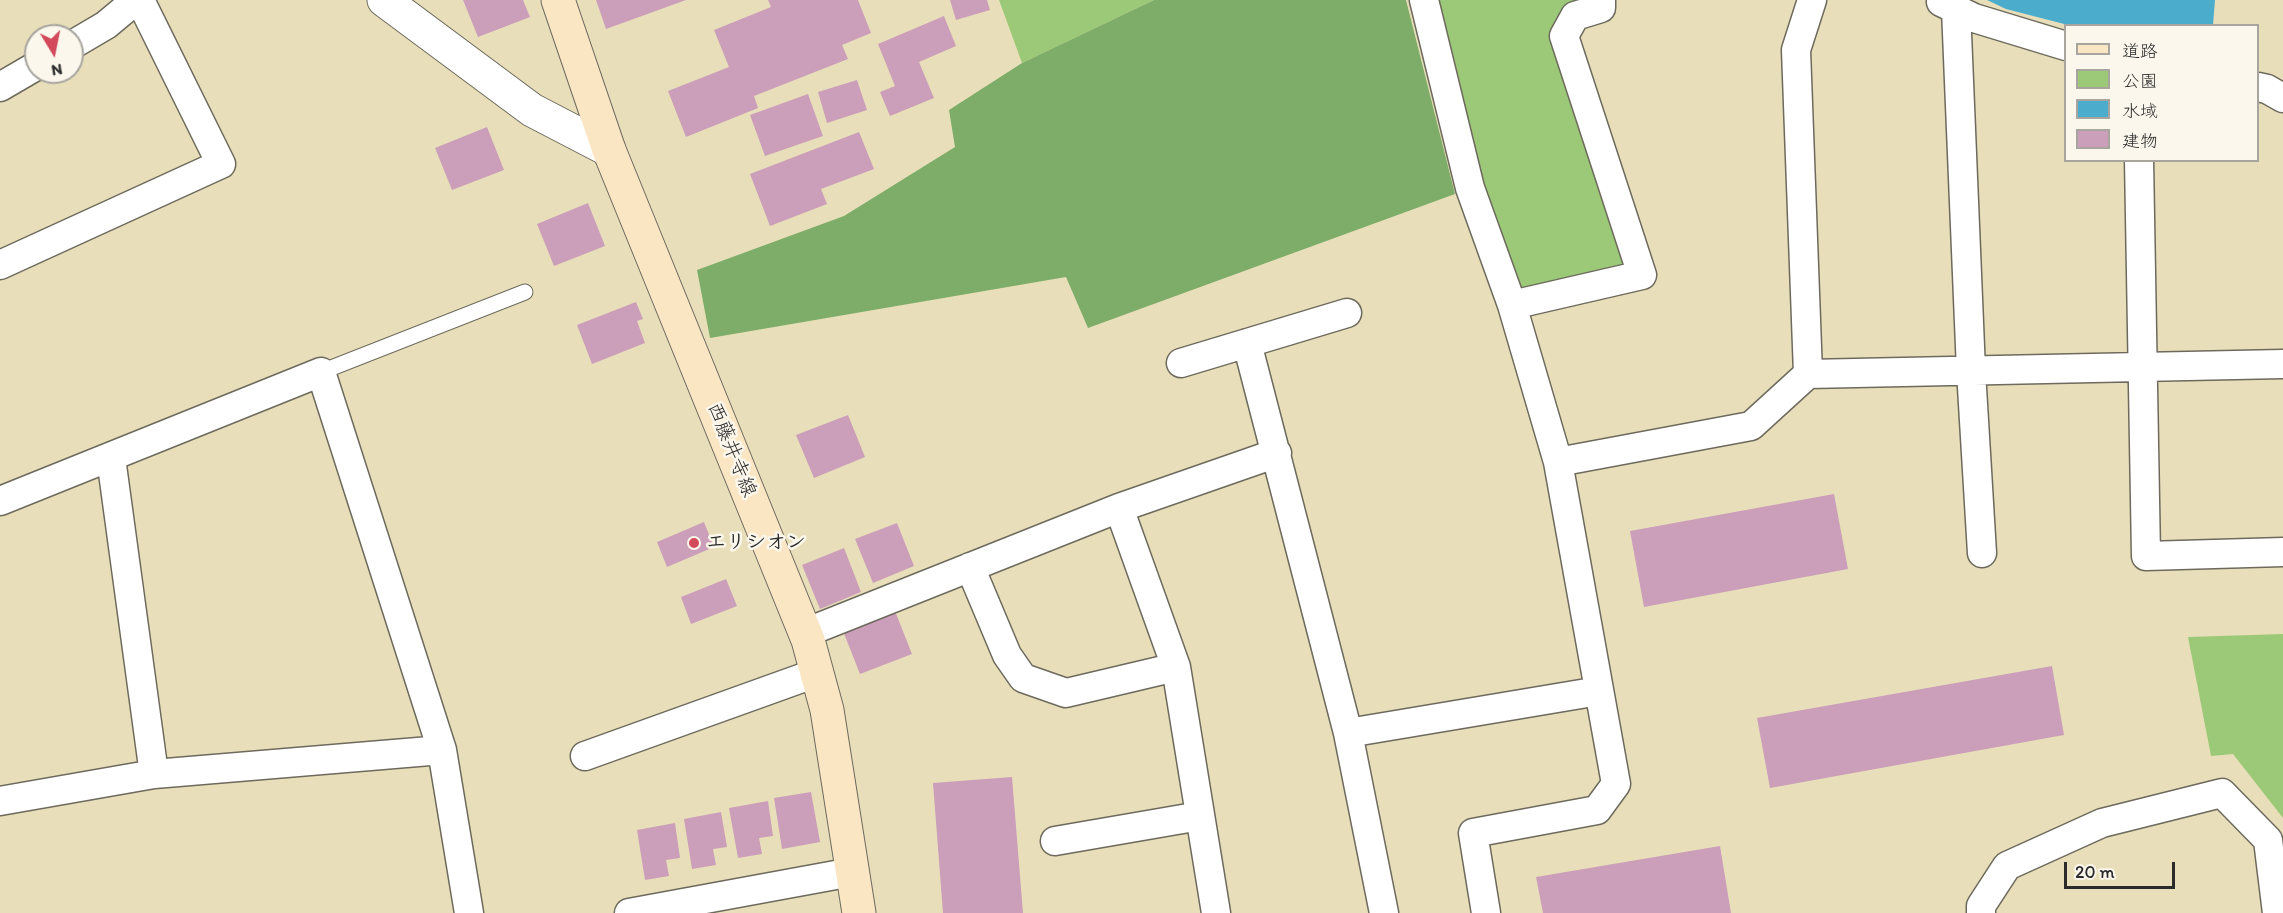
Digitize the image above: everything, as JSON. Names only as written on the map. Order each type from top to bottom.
[{"type":"main road","name":"西藤井寺線","points":[[558,0],[609,150],[805,633],[827,710],[859,913]]},
{"type":"street","points":[[0,265],[221,164],[138,0],[106,25],[84,38]]},
{"type":"street","points":[[384,0],[532,110],[609,150]]},
{"type":"street","points":[[1424,0],[1470,188],[1512,305],[1557,462],[1616,784],[1597,810],[1473,833],[1486,913]]},
{"type":"street","points":[[1512,305],[1642,275],[1564,36],[1575,16],[1601,8],[1601,0]]},
{"type":"street","points":[[1808,374],[1796,50],[1812,0]]},
{"type":"street","points":[[1983,553],[1947,5],[1974,18],[2064,45]]},
{"type":"street","points":[[0,87],[24,73]]},
{"type":"street","points":[[2259,87],[2283,98]]},
{"type":"street","points":[[2139,162],[2146,556],[2283,552]]},
{"type":"street","points":[[1181,363],[1347,313]]},
{"type":"street","points":[[1246,343],[1277,453],[1348,733],[1384,913]]},
{"type":"street","points":[[1557,462],[1751,426],[1808,374],[2283,364]]},
{"type":"street","points":[[0,501],[321,372],[442,750],[469,913]]},
{"type":"street","points":[[805,633],[1119,508],[1277,453]]},
{"type":"street","points":[[111,458],[154,774]]},
{"type":"street","points":[[1119,508],[1176,667],[1216,913]]},
{"type":"street","points":[[970,567],[1007,655],[1023,678],[1066,693],[1176,667]]},
{"type":"street","points":[[585,756],[816,673]]},
{"type":"street","points":[[1348,733],[1599,692]]},
{"type":"street","points":[[0,801],[154,774],[442,750]]},
{"type":"street","points":[[1981,913],[1981,906],[2007,866],[2102,823],[2222,793],[2268,840],[2277,913]]},
{"type":"street","points":[[1055,841],[1200,816]]},
{"type":"street","points":[[629,913],[852,872]]},
{"type":"lane","points":[[321,372],[525,292]]},
{"type":"green space","points":[[999,0],[1154,0],[1022,63]]},
{"type":"green space","points":[[1154,0],[1406,0],[1455,194],[1088,328],[1066,277],[710,338],[697,270],[844,216],[955,147],[949,110],[1022,63]]},
{"type":"green space","points":[[1437,0],[1586,0],[1566,5],[1553,37],[1627,267],[1519,292],[1478,178]]},
{"type":"green space","points":[[2283,634],[2283,818],[2233,754],[2211,756],[2188,637]]},
{"type":"water","points":[[1987,0],[2215,0],[2213,24],[2064,24],[2006,9]]},
{"type":"building","points":[[463,0],[523,0],[530,17],[478,37]]},
{"type":"building","points":[[596,0],[686,0],[606,29]]},
{"type":"building","points":[[768,0],[858,0],[871,33],[842,45],[848,59],[754,96],[758,108],[686,137],[668,91],[729,67],[714,30],[771,7]]},
{"type":"building","points":[[950,0],[987,0],[990,10],[956,20]]},
{"type":"building","points":[[944,16],[956,46],[919,62],[934,98],[890,116],[880,92],[895,86],[878,44]]},
{"type":"building","points":[[857,80],[867,110],[827,123],[818,92]]},
{"type":"building","points":[[808,94],[823,136],[765,156],[750,115]]},
{"type":"building","points":[[487,127],[504,170],[452,190],[435,148]]},
{"type":"building","points":[[859,132],[874,169],[821,189],[827,204],[770,226],[750,174]]},
{"type":"building","points":[[588,203],[605,246],[554,266],[537,224]]},
{"type":"building","points":[[636,302],[643,319],[637,321],[645,343],[592,364],[577,325]]},
{"type":"building","points":[[848,415],[865,457],[814,478],[796,435]]},
{"type":"building","points":[[1834,494],[1848,569],[1644,607],[1630,531]]},
{"type":"building","points":[[704,522],[714,547],[667,567],[657,542]]},
{"type":"building","points":[[897,523],[914,566],[873,583],[855,539]]},
{"type":"building","points":[[844,548],[861,592],[820,609],[802,565]]},
{"type":"building","points":[[726,579],[737,606],[691,624],[681,597]]},
{"type":"building","points":[[895,611],[912,654],[860,674],[843,631]]},
{"type":"building","points":[[2052,666],[2064,735],[1770,788],[1757,718]]},
{"type":"building","points":[[1012,777],[1023,913],[943,913],[933,783]]},
{"type":"building","points":[[811,792],[820,842],[782,849],[774,798]]},
{"type":"building","points":[[768,801],[773,836],[759,838],[762,854],[738,858],[729,808]]},
{"type":"building","points":[[721,812],[727,847],[713,849],[716,865],[692,869],[684,819]]},
{"type":"building","points":[[675,823],[680,858],[666,860],[669,876],[645,880],[637,830]]},
{"type":"building","points":[[1720,846],[1731,913],[1543,913],[1536,877]]},
{"type":"place","name":"エリシオン","points":[[694,543]]}]
